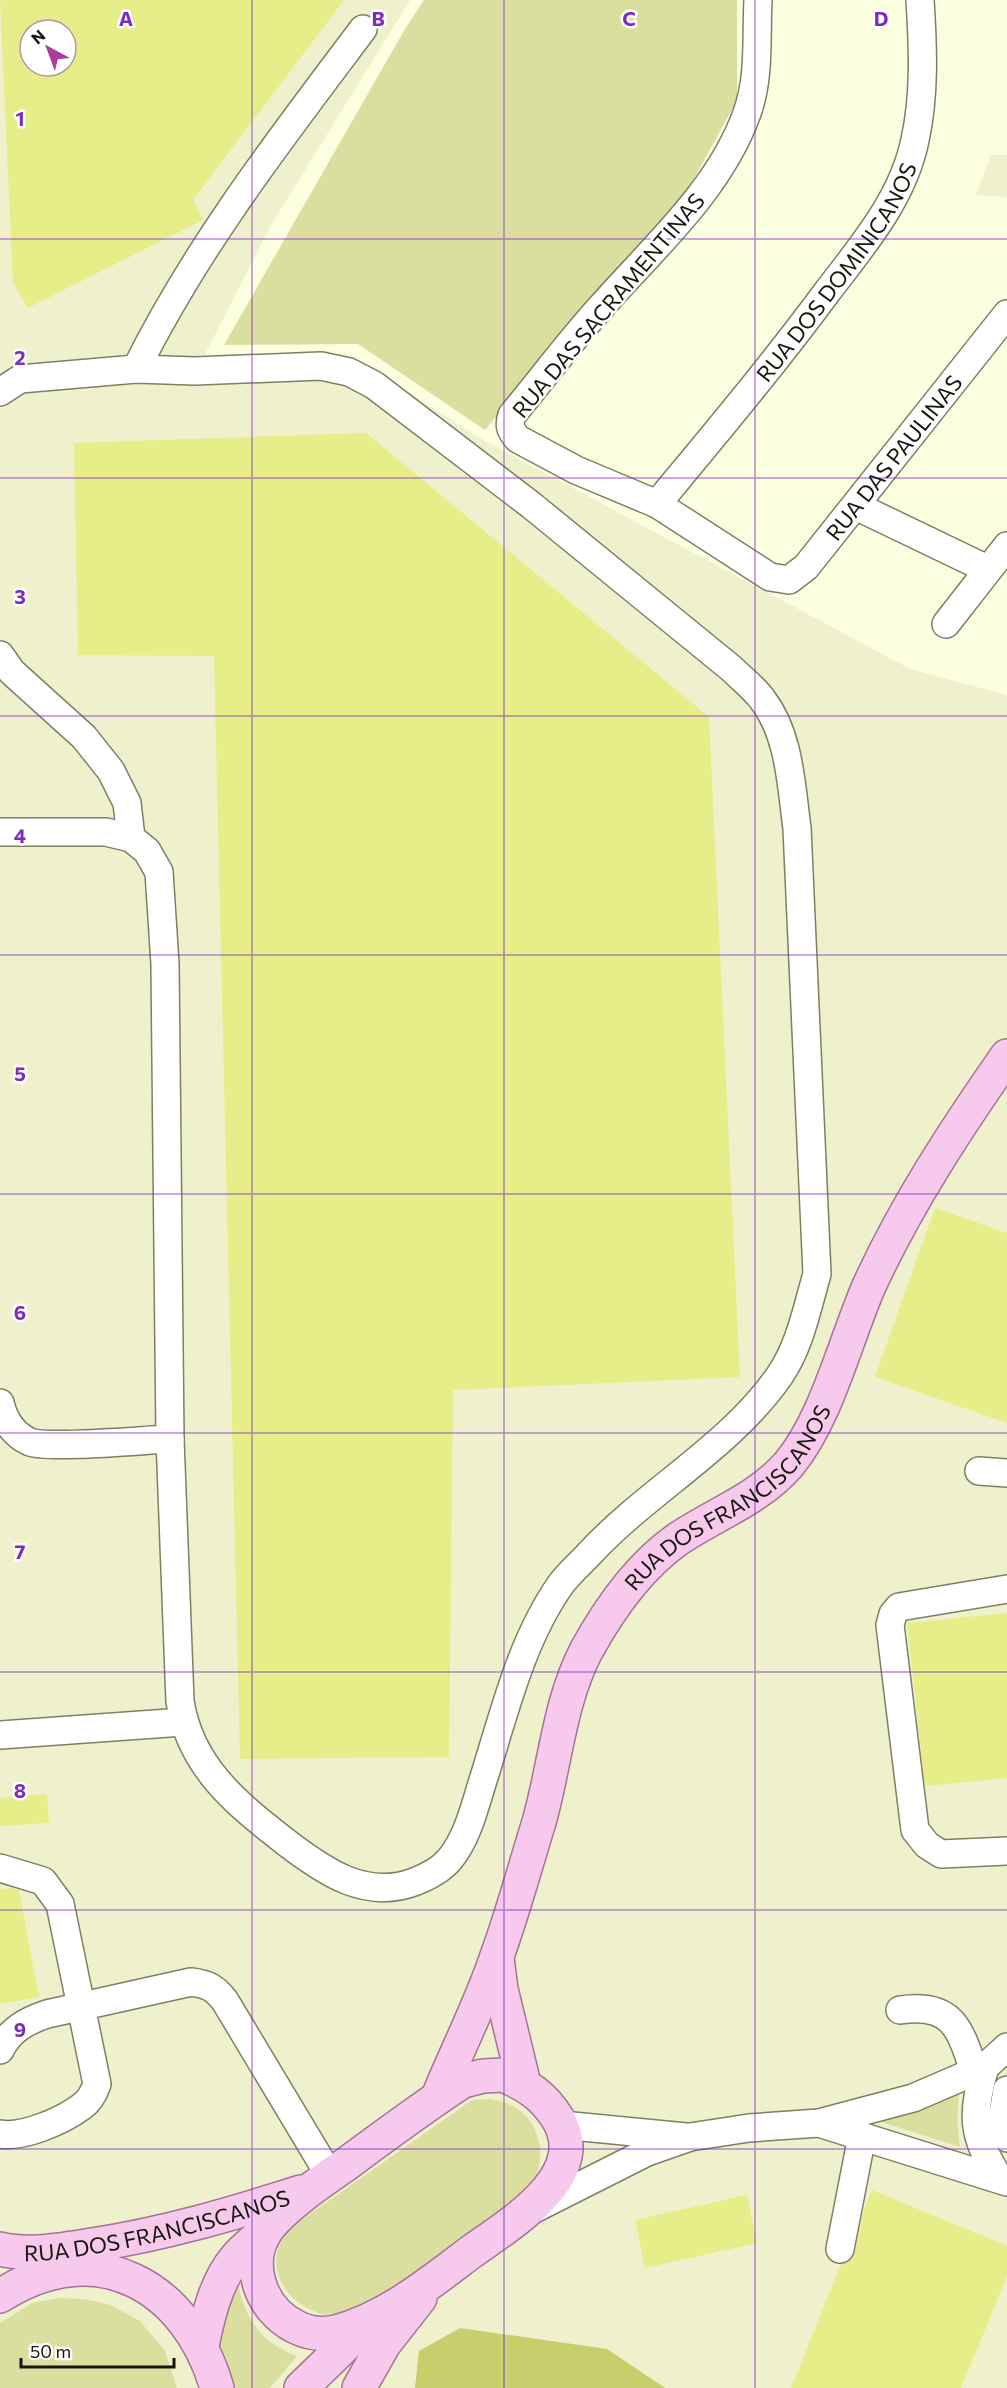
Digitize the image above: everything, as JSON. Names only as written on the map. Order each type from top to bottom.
[{"type":"main road","name":"RUA DOS FRANCISCANOS","points":[[438,2097],[497,1958],[540,1818],[572,1688],[585,1653],[627,1588],[651,1559],[681,1537],[762,1488],[789,1464],[809,1432],[870,1286],[913,1201],[1007,1056]]},
{"type":"main road","name":"RUA DOS FRANCISCANOS","points":[[497,1958],[501,1989],[524,2084]]},
{"type":"main road","points":[[202,2346],[207,2320],[225,2275],[236,2258],[268,2228],[321,2182],[463,2081],[483,2076],[502,2075],[524,2084],[548,2102],[562,2125],[566,2141],[565,2161],[555,2181],[519,2217],[435,2280],[373,2318],[334,2333],[314,2334],[294,2326],[273,2307],[263,2294],[256,2277],[254,2259],[268,2228]]},
{"type":"main road","name":"RUA DOS FRANCISCANOS","points":[[0,2249],[13,2252],[60,2250],[125,2240],[186,2227],[321,2182]]},
{"type":"main road","points":[[0,2296],[13,2288],[52,2274],[96,2269],[118,2273],[141,2283],[163,2297],[177,2311],[202,2346],[217,2388]]},
{"type":"main road","points":[[359,2388],[384,2344],[435,2280]]},
{"type":"main road","points":[[302,2384],[373,2318]]},
{"type":"street","name":"RUA DAS SACRAMENTINAS","points":[[758,0],[756,77],[747,113],[729,152],[703,192],[594,314],[510,420],[510,429],[518,439],[576,470],[657,504],[770,577]]},
{"type":"street","name":"RUA DOS DOMINICANOS","points":[[657,504],[793,338],[874,229],[898,190],[915,141],[918,122],[923,42],[920,0]]},
{"type":"street","points":[[136,369],[213,235],[251,178],[363,29]]},
{"type":"street","name":"RUA DAS PAULINAS","points":[[770,577],[785,581],[793,579],[806,567],[1007,314]]},
{"type":"street","points":[[0,392],[20,380],[136,369],[195,371],[321,366],[349,372],[374,384],[531,505],[732,669],[762,699],[779,726],[789,764],[797,828],[817,1262],[817,1274],[798,1339],[781,1374],[755,1407],[605,1537],[563,1582],[538,1622],[469,1823],[450,1858],[430,1875],[401,1887],[370,1888],[337,1877],[305,1857],[223,1790],[201,1763],[183,1722],[180,1701],[170,1438],[164,941],[159,872],[147,851],[131,838],[106,832],[0,832]]},
{"type":"street","points":[[856,506],[987,569]]},
{"type":"street","points":[[946,624],[1007,546]]},
{"type":"street","points":[[0,655],[12,672],[84,737],[111,771],[127,803],[131,838]]},
{"type":"street","points":[[0,1403],[6,1421],[7,1435],[39,1444],[170,1438]]},
{"type":"street","points":[[979,1471],[1007,1473]]},
{"type":"street","points":[[1007,1589],[899,1607],[893,1614],[890,1625],[915,1830],[927,1845],[941,1854],[1007,1851]]},
{"type":"street","points":[[0,1736],[183,1722]]},
{"type":"street","points":[[0,1868],[33,1876],[54,1892],[60,1904],[83,2005],[97,2084],[92,2097],[81,2108],[25,2134],[12,2136],[0,2133]]},
{"type":"street","points":[[0,2050],[16,2029],[28,2020],[83,2005],[191,1982],[204,1983],[214,1988],[225,2001],[321,2182]]},
{"type":"street","points":[[900,2010],[917,2007],[933,2009],[956,2024],[980,2069],[977,2096],[978,2136],[983,2153],[1003,2180]]},
{"type":"street","points":[[519,2217],[621,2164],[690,2138],[749,2128],[819,2123],[913,2098],[980,2069],[1007,2047]]},
{"type":"street","points":[[1007,2090],[1002,2120],[1007,2138]]},
{"type":"street","points":[[819,2123],[1003,2180]]},
{"type":"street","points":[[562,2125],[636,2130],[690,2138]]},
{"type":"street","points":[[840,2249],[862,2136]]},
{"type":"shaded area","points":[[0,0],[410,0],[271,225],[204,356],[355,359],[485,441],[910,669],[1007,695],[1007,2388],[0,2388]]},
{"type":"shaded area","points":[[991,155],[1007,155],[1007,197],[976,195]]},
{"type":"green space","points":[[424,0],[737,0],[737,100],[688,190],[485,430],[358,344],[224,345],[405,29]]},
{"type":"green space","points":[[959,2093],[957,2121],[960,2147],[872,2119]]},
{"type":"green space","points":[[492,2099],[508,2104],[519,2110],[534,2129],[539,2141],[539,2166],[535,2179],[518,2201],[366,2309],[333,2316],[321,2314],[299,2303],[283,2285],[276,2262],[279,2246],[290,2228],[472,2100]]},
{"type":"green space","points":[[236,2275],[248,2315],[262,2335],[283,2350],[297,2356],[270,2388],[225,2388],[216,2346]]},
{"type":"green space","points":[[58,2298],[84,2299],[111,2305],[140,2321],[165,2351],[177,2388],[0,2388],[0,2323],[32,2303]]},
{"type":"green space","points":[[460,2328],[607,2349],[665,2388],[415,2388],[419,2351]]},
{"type":"building","points":[[0,0],[344,0],[193,200],[203,220],[28,308],[13,282]]},
{"type":"building","points":[[366,433],[709,717],[740,1377],[453,1390],[449,1757],[240,1759],[214,656],[78,655],[74,443]]},
{"type":"building","points":[[935,1208],[1007,1233],[1007,1423],[875,1377]]},
{"type":"building","points":[[1007,1613],[1007,1778],[925,1786],[907,1623]]},
{"type":"building","points":[[47,1794],[49,1823],[0,1826],[0,1798]]},
{"type":"building","points":[[10,1888],[19,1890],[39,1997],[0,2004],[0,1890]]},
{"type":"building","points":[[872,2190],[1007,2246],[1007,2276],[961,2388],[791,2388],[841,2264],[851,2260],[855,2253],[864,2210]]},
{"type":"building","points":[[747,2195],[757,2243],[645,2268],[635,2220]]}]
